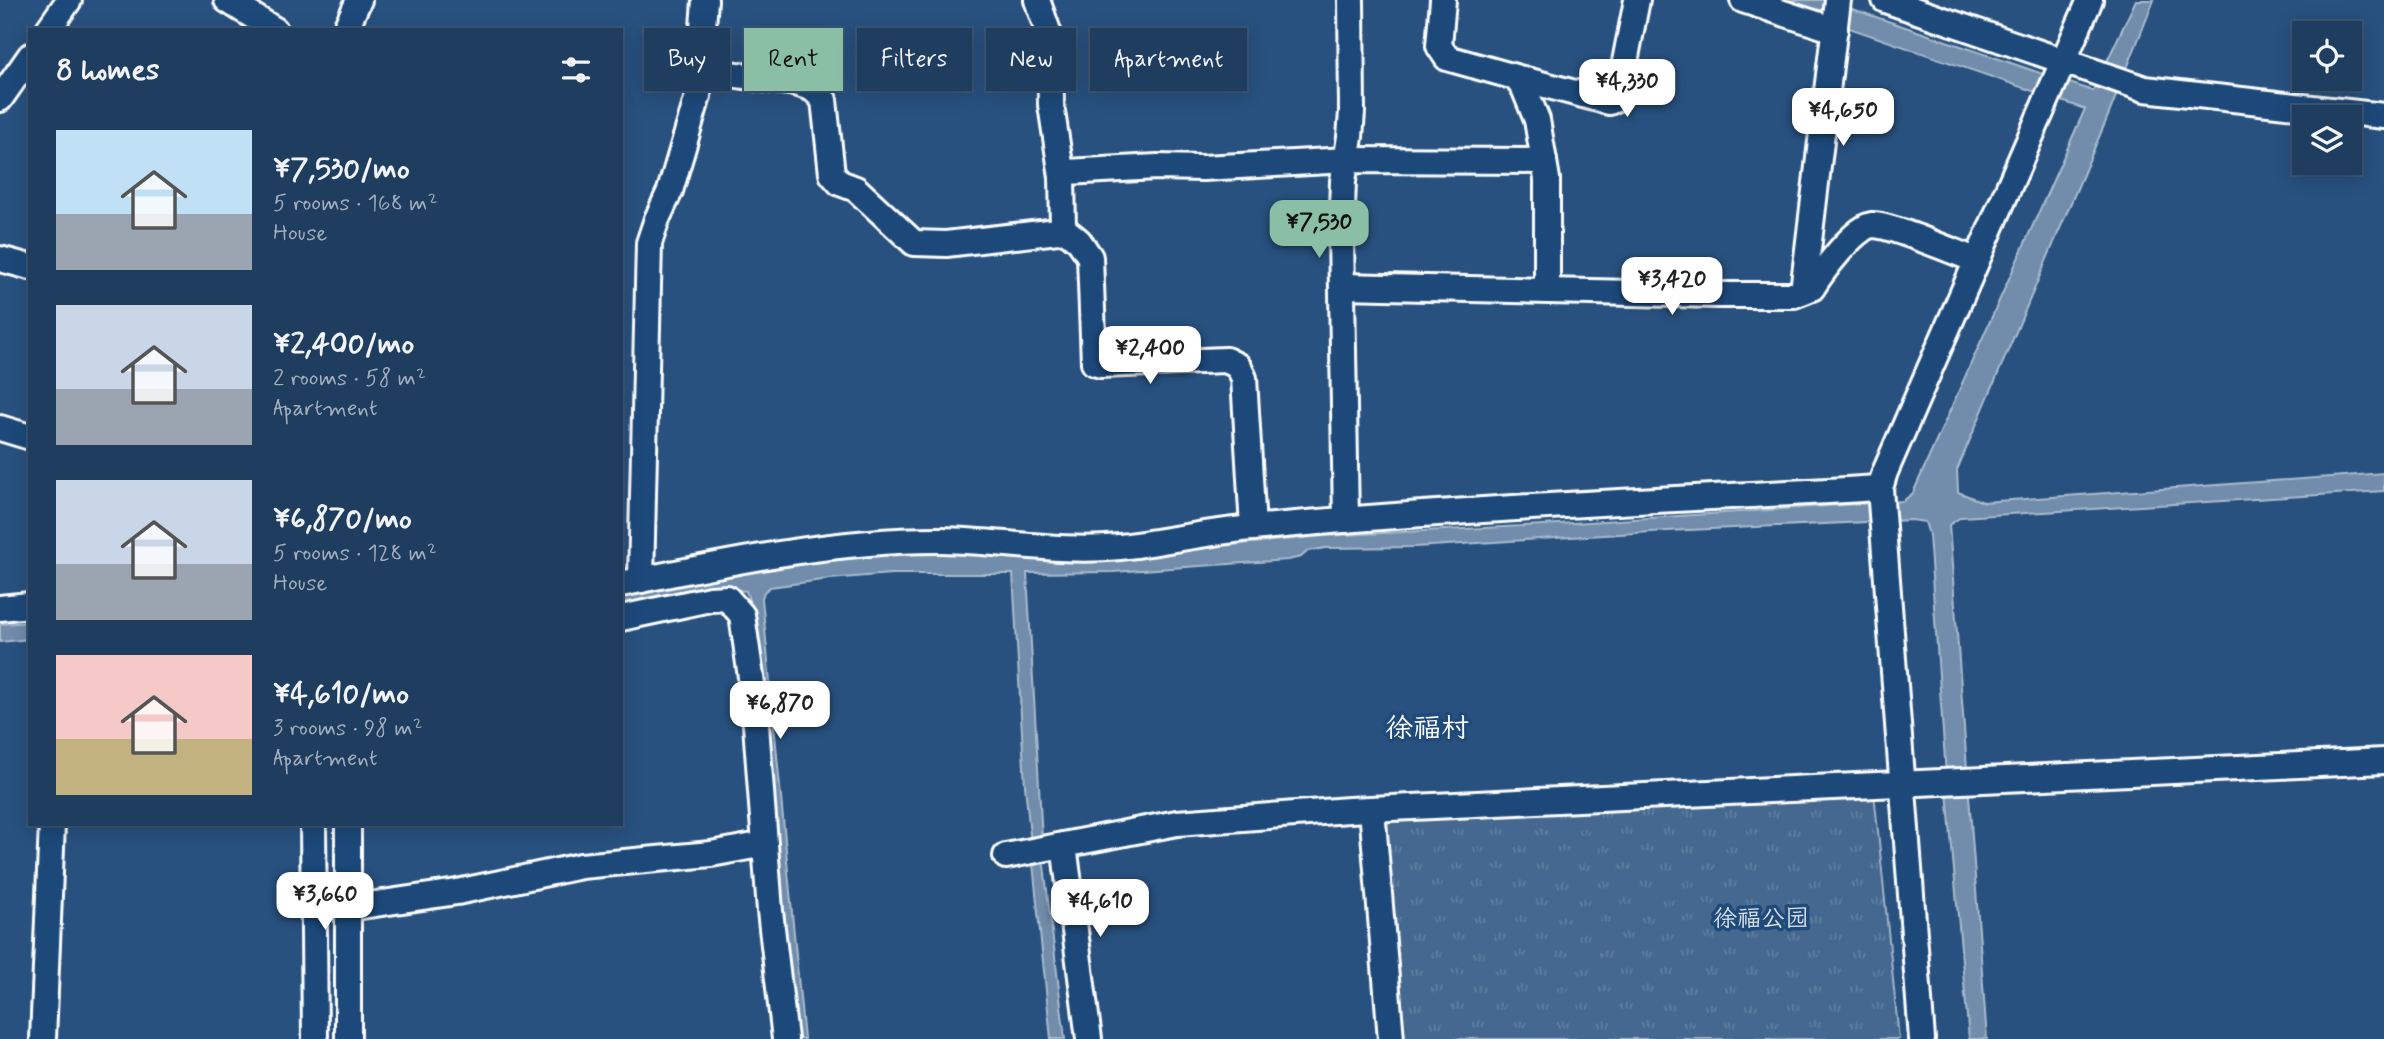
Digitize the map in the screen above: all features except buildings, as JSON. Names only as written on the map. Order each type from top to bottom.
[{"type":"street","points":[[49,28],[69,0]]},
{"type":"street","points":[[226,0],[272,28]]},
{"type":"street","points":[[346,28],[359,0]]},
{"type":"street","points":[[703,28],[705,0]]},
{"type":"street","points":[[1037,0],[1050,37],[1051,105],[1062,177],[1063,228],[1079,241],[1090,257],[1094,363],[1101,365],[1226,360],[1238,366],[1244,378],[1253,528]]},
{"type":"street","points":[[1346,520],[1342,194],[1352,112],[1351,0]]},
{"type":"street","points":[[1443,0],[1439,46],[1447,58],[1609,102],[1618,98],[1637,0]]},
{"type":"street","points":[[1743,0],[1835,30]]},
{"type":"street","points":[[1803,291],[1838,0]]},
{"type":"street","points":[[1885,0],[2145,89],[2384,116]]},
{"type":"street","points":[[1922,1039],[1880,488],[1885,471],[2090,0]]},
{"type":"street","points":[[0,99],[28,59]]},
{"type":"street","points":[[730,74],[796,83],[813,89],[824,100],[832,173],[840,183],[856,189],[914,243],[946,244],[1058,231],[1063,228]]},
{"type":"street","points":[[1515,77],[1524,88],[1537,120],[1547,179],[1547,291]]},
{"type":"street","points":[[698,91],[670,191],[649,243],[631,582],[817,550],[889,542],[942,540],[1054,547],[1117,547],[1253,528],[1346,520],[1880,488]]},
{"type":"street","points":[[1062,177],[1068,173],[1157,167],[1203,168],[1347,160],[1544,161]]},
{"type":"street","points":[[1342,286],[1794,295],[1812,288],[1818,277],[1860,230],[1873,225],[1976,260]]},
{"type":"street","points":[[0,259],[28,266]]},
{"type":"street","points":[[0,428],[28,436]]},
{"type":"street","points":[[623,618],[710,599],[727,598],[742,615],[754,698],[770,911],[785,1039]]},
{"type":"street","points":[[0,608],[28,605]]},
{"type":"street","points":[[1006,856],[1177,823],[1372,808],[2384,761]]},
{"type":"street","points":[[1372,808],[1391,1039]]},
{"type":"street","points":[[43,1039],[52,826]]},
{"type":"street","points":[[313,826],[315,1039]]},
{"type":"street","points":[[348,826],[348,1039]]},
{"type":"street","points":[[348,908],[457,892],[581,866],[700,856],[765,844]]},
{"type":"street","points":[[1065,845],[1089,1039]]},
{"type":"green space","name":"徐福公园","points":[[1874,792],[1899,1039],[1394,1039],[1376,815]]},
{"type":"shaded area","points":[[1768,0],[1826,0],[2093,91],[2136,0],[2154,0],[2108,116],[1957,470],[1958,492],[1983,502],[2384,473],[2384,491],[1961,517],[1949,525],[1987,1039],[1969,1039],[1948,803],[1929,535],[1925,522],[1912,520],[1667,531],[1415,547],[1325,548],[1308,551],[1301,557],[1288,560],[1113,572],[1027,573],[1043,857],[1065,1039],[1051,1039],[1025,786],[1013,574],[891,574],[770,587],[762,598],[804,1039],[794,1039],[746,591],[727,589],[623,610],[623,597],[757,570],[878,555],[951,552],[1160,552],[1323,536],[1543,525],[1903,501],[1913,493],[2085,109]]},
{"type":"shaded area","points":[[28,622],[28,639],[0,642],[0,624]]},
{"type":"district","name":"徐福村","points":[[1427,727]]}]
